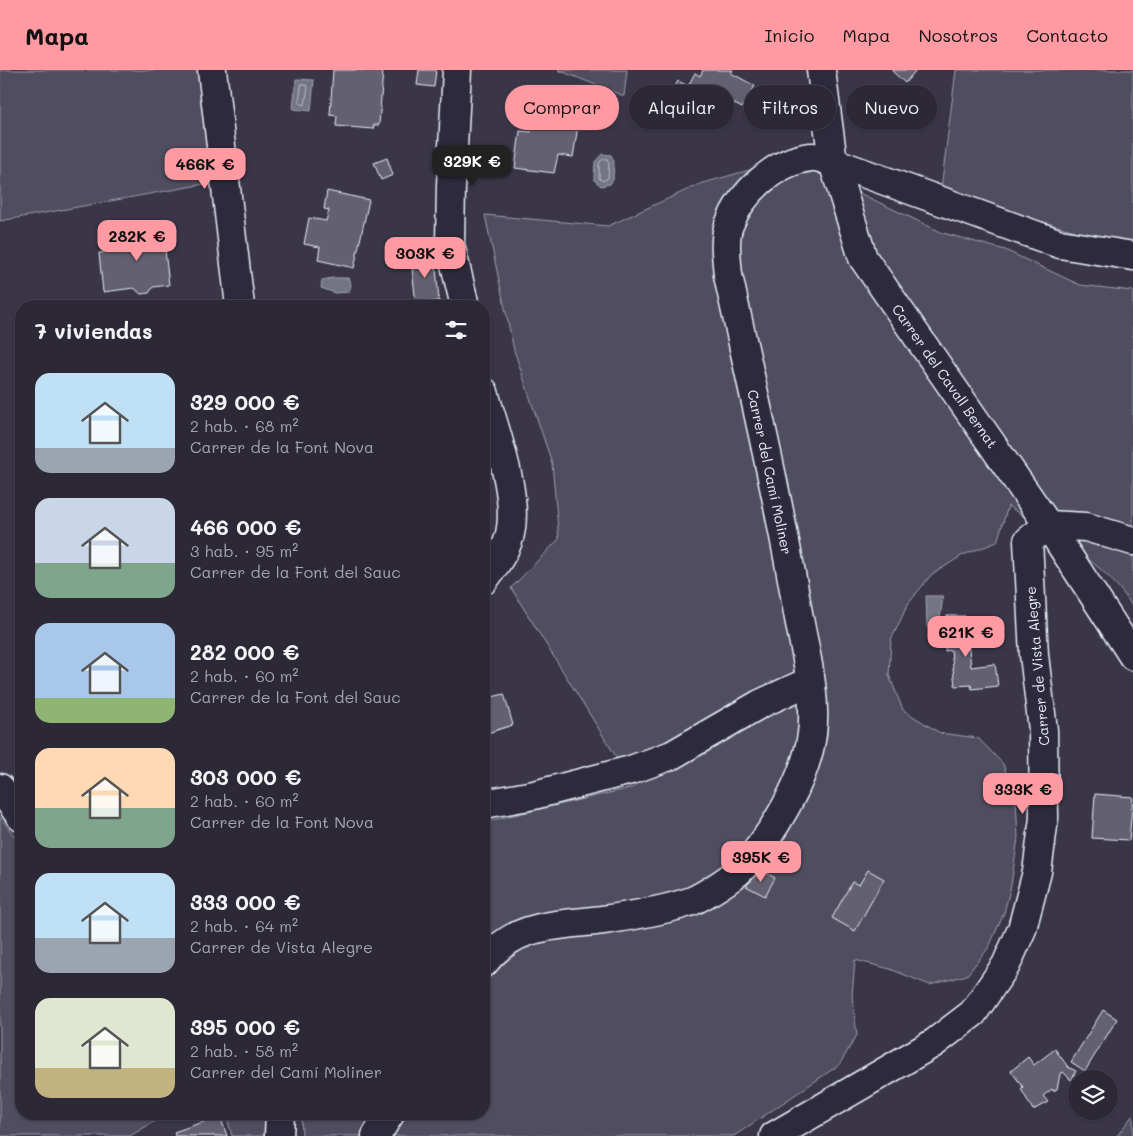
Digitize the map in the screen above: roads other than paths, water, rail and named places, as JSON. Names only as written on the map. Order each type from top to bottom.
[{"type":"street","points":[[212,70],[239,300]]},
{"type":"street","points":[[457,70],[450,244],[464,300]]},
{"type":"street","name":"Carrer del Cavall Bernat","points":[[820,70],[833,162],[863,258],[1048,525],[1133,656]]},
{"type":"street","name":"Carrer del Camí Moliner","points":[[490,955],[517,934],[543,926],[604,920],[692,900],[740,871],[762,844],[801,776],[812,734],[810,681],[792,576],[728,275],[726,252],[728,226],[749,191],[763,178],[782,166],[812,156],[1060,244],[1133,256]]},
{"type":"street","points":[[490,416],[506,479],[512,518],[508,541],[490,572]]},
{"type":"street","points":[[1048,525],[1086,527],[1133,541]]},
{"type":"street","name":"Carrer de Vista Alegre","points":[[774,1136],[934,1043],[972,1013],[1006,965],[1025,920],[1037,872],[1044,818],[1043,730],[1034,655],[1028,541],[1048,525]]},
{"type":"street","points":[[490,803],[631,770],[672,755],[760,704],[810,681]]},
{"type":"street","points":[[0,788],[15,809]]},
{"type":"street","points":[[279,1136],[280,1120]]},
{"type":"street","points":[[376,1136],[386,1120]]},
{"type":"water","points":[[296,79],[314,80],[311,111],[293,109]]},
{"type":"water","points":[[602,154],[611,155],[614,161],[613,180],[610,184],[601,186],[594,180],[595,162]]},
{"type":"water","points":[[348,278],[351,285],[349,292],[335,293],[321,288],[322,280]]},
{"type":"water","points":[[926,596],[943,596],[939,627],[927,627]]}]
